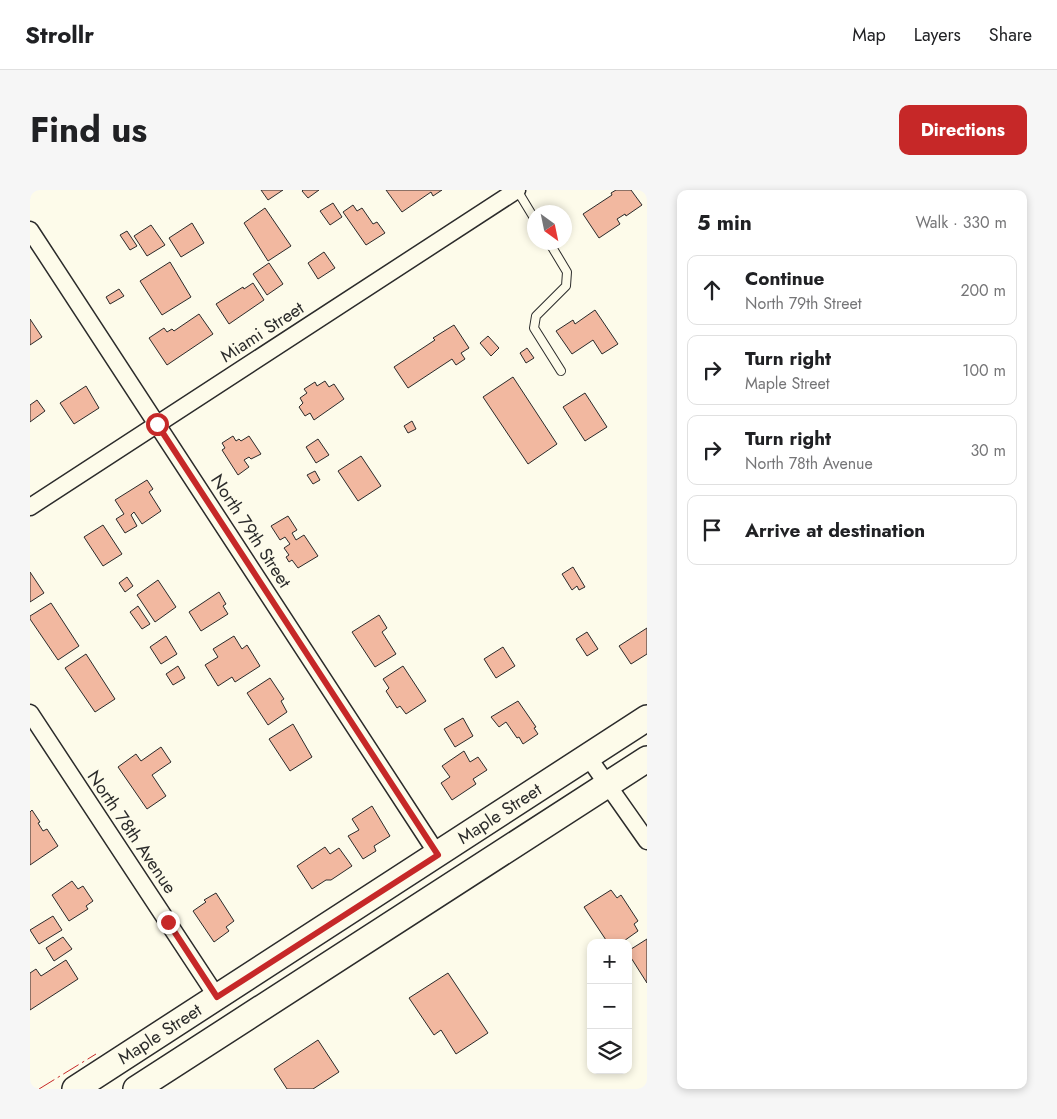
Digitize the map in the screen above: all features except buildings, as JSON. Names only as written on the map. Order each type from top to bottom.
[{"type":"main road","name":"Maple Street","points":[[75,1089],[647,718]]},
{"type":"main road","name":"Maple Street","points":[[136,1089],[647,759]]},
{"type":"street","name":"Miami Street","points":[[30,507],[517,190]]},
{"type":"street","name":"North 79th Street","points":[[30,230],[438,855]]},
{"type":"street","name":"North 78th Avenue","points":[[30,713],[217,997]]},
{"type":"street","points":[[588,757],[647,841]]},
{"type":"lane","points":[[517,190],[527,206]]},
{"type":"lane","points":[[554,250],[567,272],[566,286],[536,316],[534,328],[561,371]]},
{"type":"power","points":[[39,1089],[96,1054]]},
{"type":"route","points":[[157,424],[438,855],[217,997],[168,922]]}]
